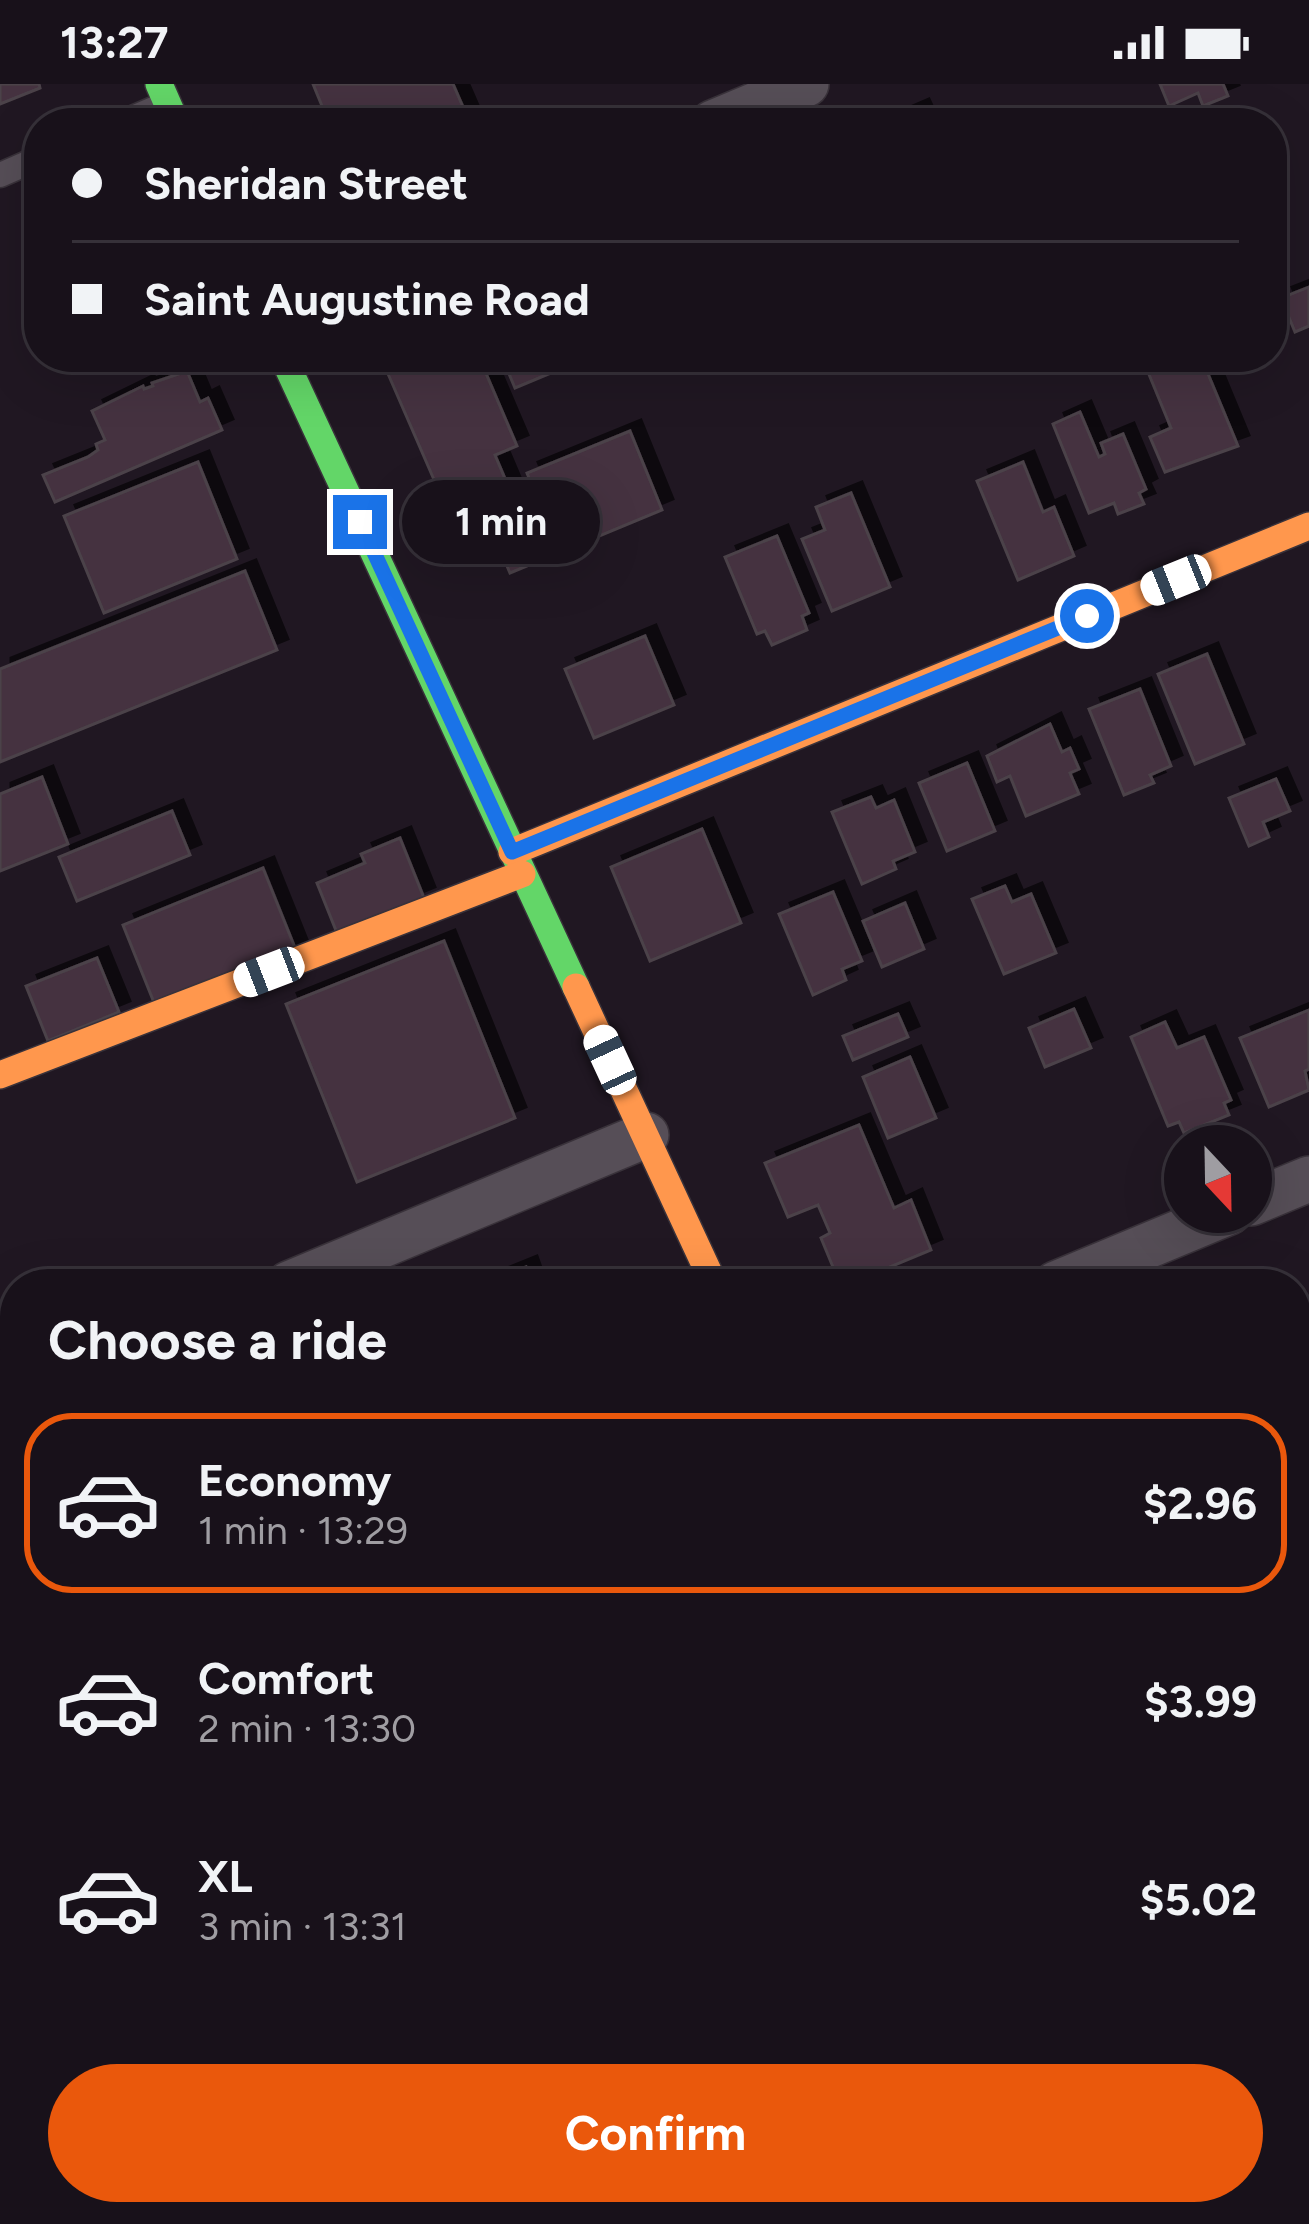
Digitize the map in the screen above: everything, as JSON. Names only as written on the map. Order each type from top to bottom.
[{"type":"street","points":[[749,108],[806,84]]},
{"type":"street","points":[[291,372],[707,1269]]},
{"type":"street","points":[[8,1072],[517,863],[1309,526]]},
{"type":"street","points":[[326,1269],[646,1135]]},
{"type":"street","points":[[1272,1194],[1309,1179]]},
{"type":"street","points":[[1092,1269],[1179,1233]]},
{"type":"building","points":[[0,84],[39,84],[40,88],[0,104]]},
{"type":"building","points":[[313,84],[453,84],[463,108],[323,108]]},
{"type":"building","points":[[1160,84],[1223,84],[1228,96],[1203,106],[1198,93],[1169,106]]},
{"type":"building","points":[[1309,287],[1309,326],[1295,332],[1287,313],[1287,296]]},
{"type":"building","points":[[187,372],[200,402],[208,398],[222,430],[55,502],[43,475],[88,457],[105,440],[92,411]]},
{"type":"building","points":[[387,372],[485,372],[517,446],[495,455],[512,495],[452,521]]},
{"type":"building","points":[[508,372],[553,372],[515,388]]},
{"type":"building","points":[[1148,372],[1207,372],[1238,446],[1165,472],[1150,437],[1171,428]]},
{"type":"building","points":[[1080,412],[1099,457],[1105,454],[1101,443],[1123,434],[1146,489],[1139,493],[1144,504],[1118,514],[1114,503],[1089,513],[1053,424]]},
{"type":"building","points":[[630,431],[662,510],[510,573],[496,540],[546,519],[527,473]]},
{"type":"building","points":[[198,462],[237,559],[104,613],[64,516]]},
{"type":"building","points":[[1023,462],[1043,512],[1054,507],[1074,556],[1018,580],[977,481]]},
{"type":"building","points":[[851,493],[890,587],[832,611],[802,539],[825,530],[816,507]]},
{"type":"building","points":[[777,536],[809,613],[802,616],[807,630],[772,645],[765,631],[757,634],[725,557]]},
{"type":"building","points":[[245,571],[277,650],[0,762],[0,669]]},
{"type":"building","points":[[645,636],[674,705],[594,738],[565,669]]},
{"type":"building","points":[[1207,654],[1244,744],[1195,764],[1158,674]]},
{"type":"building","points":[[1140,689],[1171,766],[1150,775],[1154,783],[1124,795],[1089,709]]},
{"type":"building","points":[[1050,724],[1062,752],[1070,748],[1079,769],[1070,773],[1079,794],[1026,816],[1010,776],[997,782],[987,756]]},
{"type":"building","points":[[967,763],[995,831],[947,851],[919,783]]},
{"type":"building","points":[[42,777],[68,844],[0,871],[0,794]]},
{"type":"building","points":[[1276,779],[1290,811],[1263,822],[1269,837],[1249,846],[1229,798]]},
{"type":"building","points":[[871,797],[876,808],[894,800],[915,852],[893,861],[896,869],[862,884],[832,812]]},
{"type":"building","points":[[172,811],[190,855],[77,901],[59,857]]},
{"type":"building","points":[[702,829],[741,923],[650,961],[611,867]]},
{"type":"building","points":[[400,838],[424,898],[337,933],[317,883],[365,863],[361,854]]},
{"type":"building","points":[[263,868],[297,953],[157,1010],[123,925]]},
{"type":"building","points":[[1005,886],[1012,902],[1031,894],[1056,953],[1004,974],[972,899]]},
{"type":"building","points":[[833,892],[862,961],[842,969],[846,980],[813,995],[779,914]]},
{"type":"building","points":[[905,903],[924,949],[882,967],[863,921]]},
{"type":"building","points":[[444,941],[515,1118],[357,1182],[286,1004]]},
{"type":"building","points":[[97,958],[119,1012],[48,1041],[26,986]]},
{"type":"building","points":[[1074,1009],[1091,1048],[1045,1067],[1029,1028]]},
{"type":"building","points":[[1309,1010],[1309,1069],[1305,1071],[1309,1090],[1269,1107],[1240,1038]]},
{"type":"building","points":[[898,1014],[908,1037],[853,1060],[843,1036]]},
{"type":"building","points":[[1165,1022],[1177,1048],[1204,1037],[1231,1100],[1224,1103],[1229,1115],[1204,1125],[1168,1125],[1131,1037]]},
{"type":"building","points":[[910,1057],[936,1118],[888,1138],[863,1077]]},
{"type":"building","points":[[859,1125],[894,1208],[911,1200],[931,1250],[885,1269],[834,1269],[821,1238],[830,1233],[818,1205],[788,1217],[765,1163]]},
{"type":"traffic: fast","points":[[159,84],[169,108]]},
{"type":"traffic: fast","points":[[290,372],[576,987]]},
{"type":"traffic: slow","points":[[512,852],[1309,526]]},
{"type":"traffic: slow","points":[[0,1075],[522,874]]},
{"type":"traffic: slow","points":[[576,987],[707,1269]]},
{"type":"route","points":[[360,522],[512,852],[1087,616]]}]
